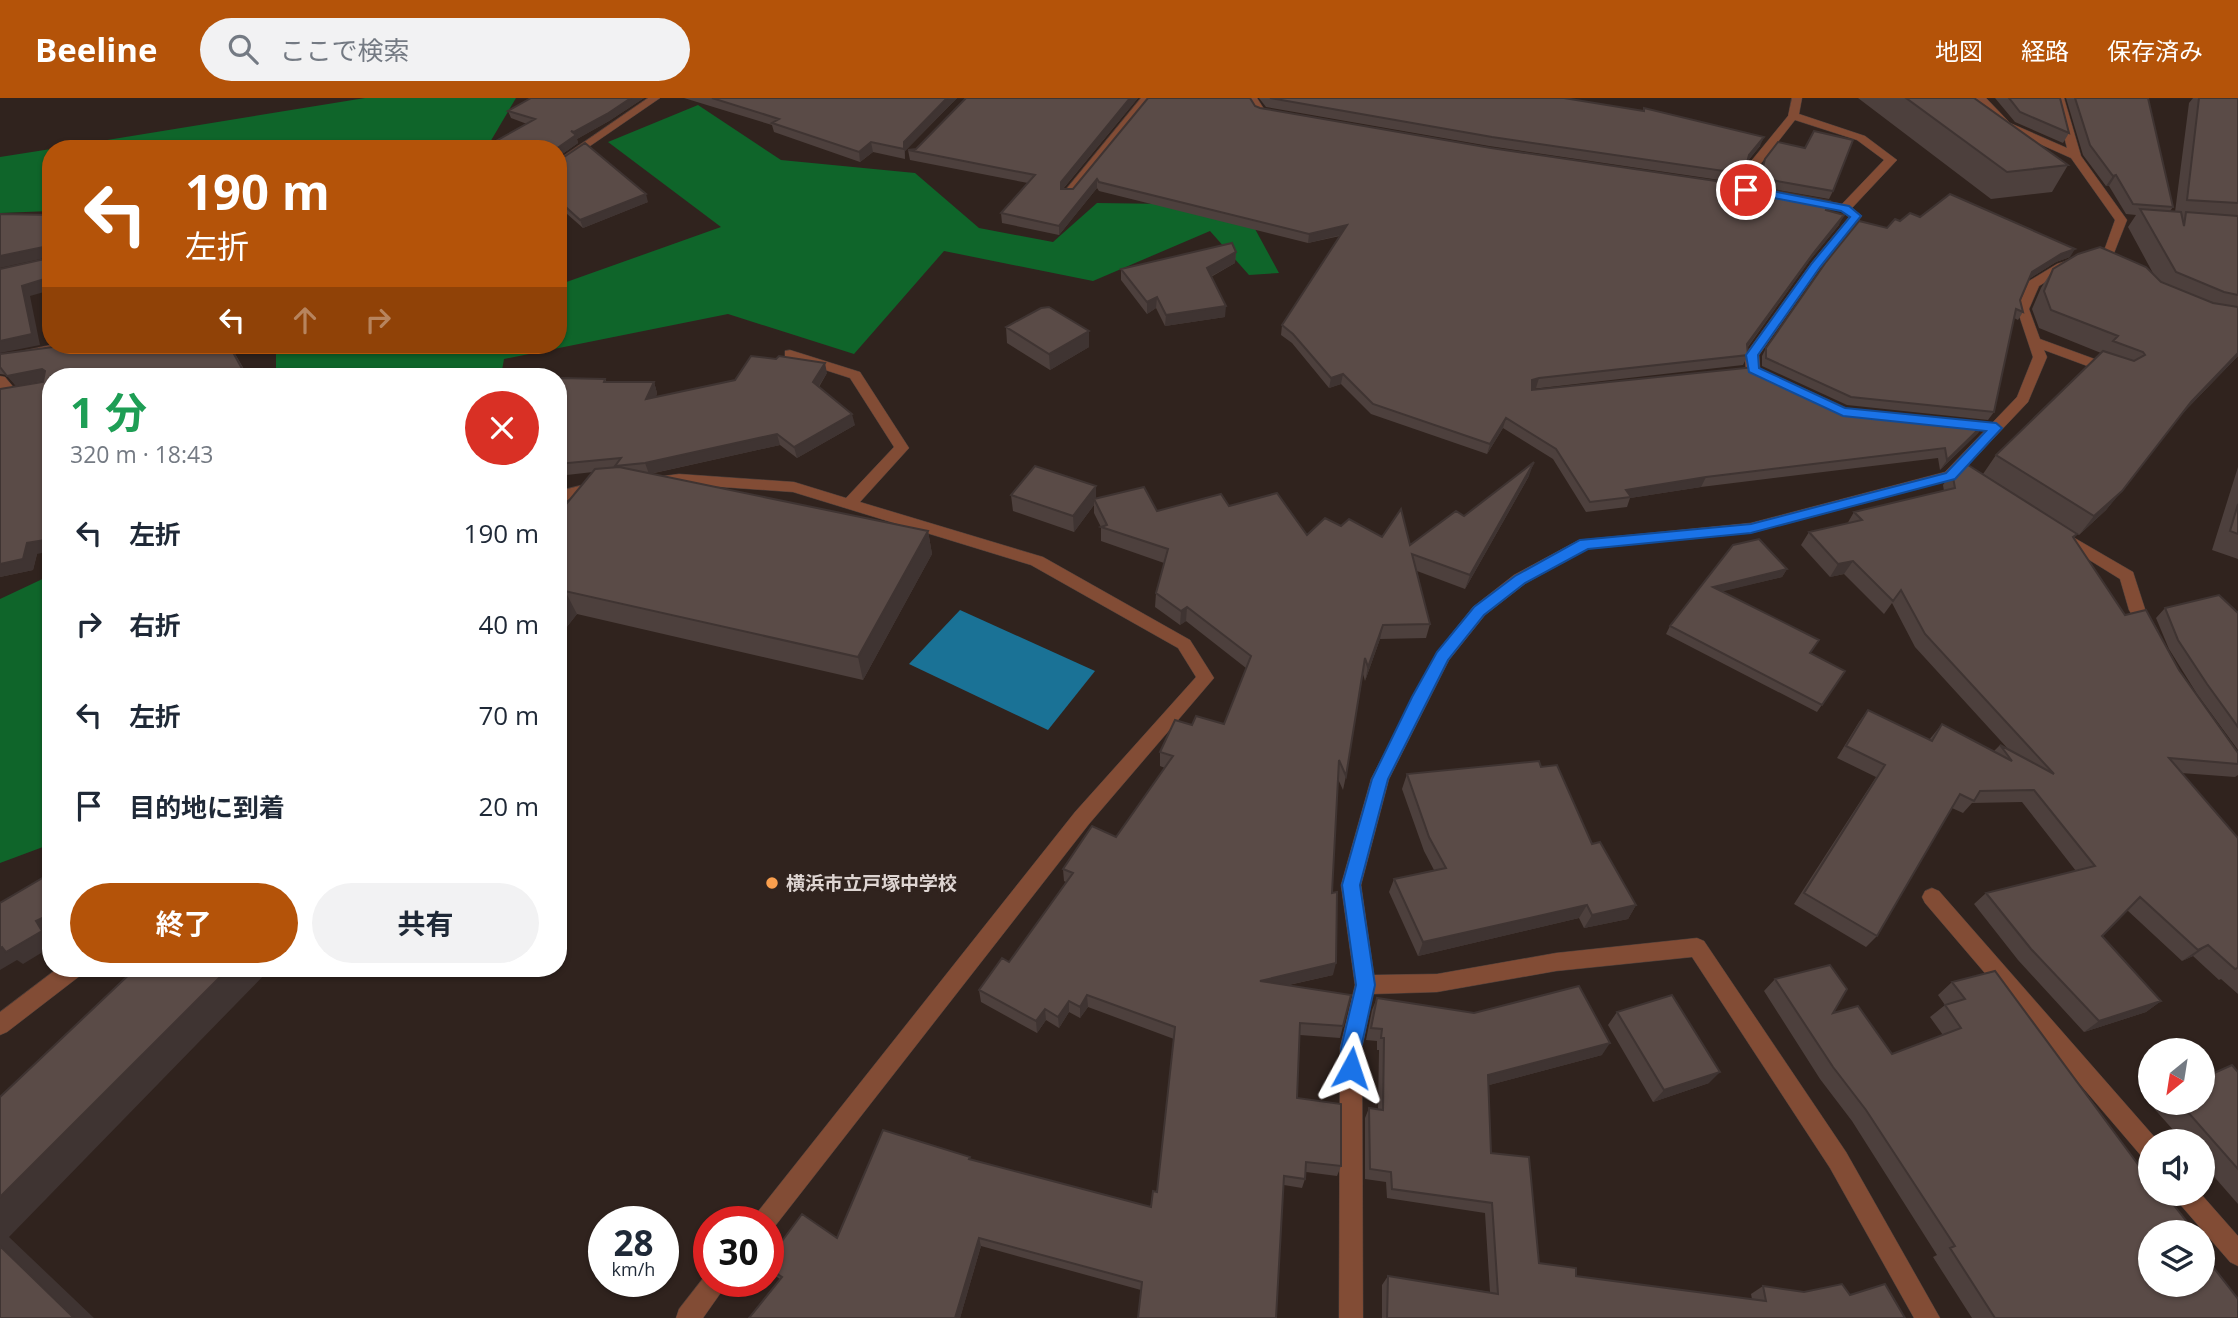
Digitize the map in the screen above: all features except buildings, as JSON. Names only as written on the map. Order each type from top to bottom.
[{"type":"street","points":[[567,159],[655,98]]},
{"type":"street","points":[[1067,195],[1147,98]]},
{"type":"street","points":[[1252,98],[1260,112],[1285,116]]},
{"type":"street","points":[[1733,188],[1753,191],[1754,165],[1793,116],[1797,98]]},
{"type":"street","points":[[1980,98],[2006,125],[2076,156]]},
{"type":"street","points":[[1352,1318],[1351,1048],[1366,985],[1351,885],[1380,779],[1419,697],[1443,656],[1479,611],[1520,579],[1585,544],[1751,528],[1966,472],[1989,427],[2023,399],[2039,357],[2023,309],[2033,284],[2061,267],[2115,255],[2127,220],[2076,156],[2059,98]]},
{"type":"street","points":[[1793,116],[1861,138],[1891,160],[1845,208]]},
{"type":"street","points":[[1752,372],[1752,355],[1816,265],[1856,216],[1845,208],[1796,199]]},
{"type":"street","points":[[2035,342],[2120,373]]},
{"type":"street","points":[[0,360],[42,352]]},
{"type":"street","points":[[790,354],[855,375],[902,448],[848,505]]},
{"type":"street","points":[[0,380],[12,394],[42,388]]},
{"type":"street","points":[[639,482],[679,479],[794,487],[1037,561],[1184,644],[1205,678],[1082,818],[777,1206]]},
{"type":"street","points":[[567,494],[612,485]]},
{"type":"street","points":[[2048,527],[2127,576],[2137,610],[2158,646]]},
{"type":"street","points":[[1932,897],[2138,1134]]},
{"type":"street","points":[[1366,985],[1437,983],[1556,962],[1697,947],[1838,1160],[1928,1318]]},
{"type":"street","points":[[0,1025],[62,977]]},
{"type":"street","points":[[2196,1206],[2238,1254]]},
{"type":"street","points":[[688,1318],[704,1297]]},
{"type":"green space","points":[[365,98],[516,98],[491,140],[107,140]]},
{"type":"green space","points":[[698,105],[781,160],[915,173],[979,228],[1053,242],[1097,203],[1168,204],[1230,183],[1279,273],[1249,275],[1210,231],[1093,281],[944,251],[854,354],[728,314],[567,346],[567,282],[721,227],[608,142]]},
{"type":"green space","points":[[42,150],[42,211],[0,213],[0,157]]},
{"type":"green space","points":[[276,354],[529,354],[504,359],[502,368],[276,368]]},
{"type":"green space","points":[[42,579],[42,847],[0,863],[0,599]]},
{"type":"water","points":[[960,610],[1095,671],[1048,730],[909,664]]},
{"type":"place","name":"横浜市立戸塚中学校","points":[[772,883]]},
{"type":"route","points":[[1351,1068],[1351,1048],[1366,985],[1351,885],[1380,779],[1419,697],[1443,656],[1479,611],[1520,579],[1585,544],[1751,528],[1950,476],[1996,428],[1843,412],[1753,370],[1752,355],[1816,265],[1856,216],[1845,208],[1746,190]]}]
